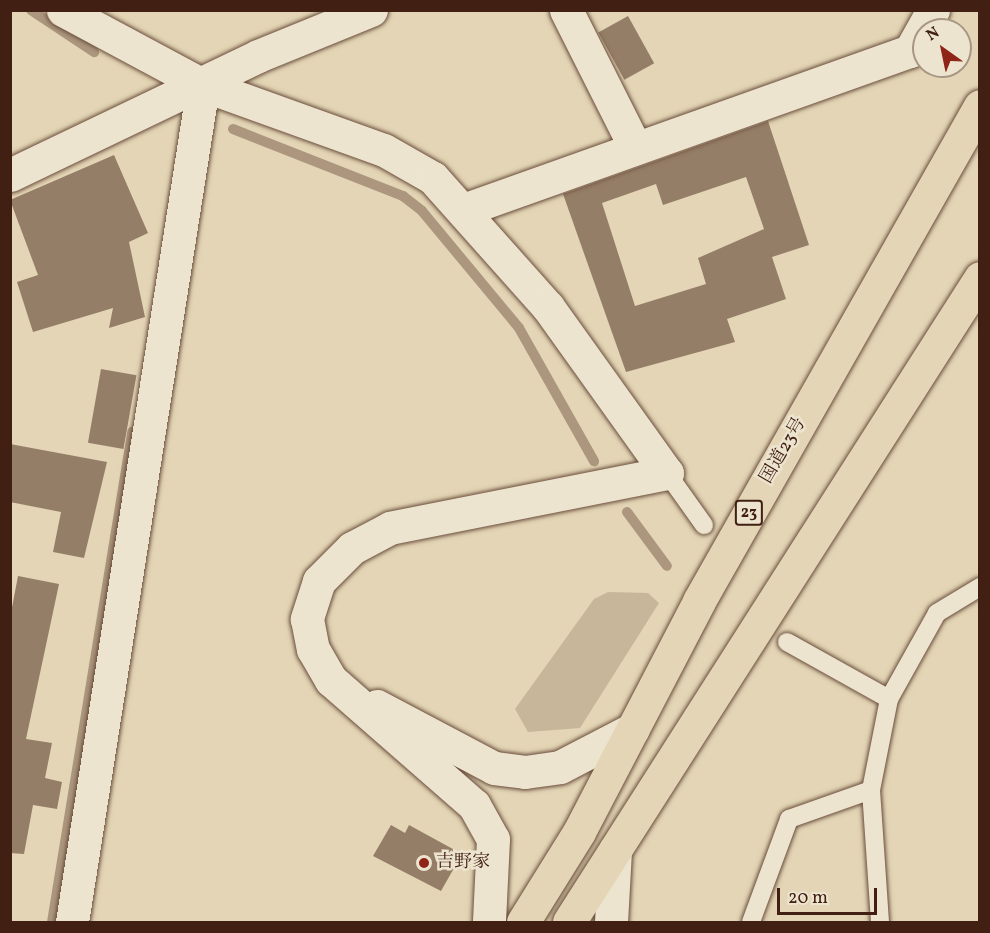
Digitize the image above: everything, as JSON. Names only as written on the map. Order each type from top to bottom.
[{"type":"highway","name":"国道23号","points":[[523,922],[579,832],[699,601],[980,106]]},
{"type":"highway","points":[[569,922],[980,278]]},
{"type":"street","points":[[10,175],[203,85],[258,56],[371,10]]},
{"type":"street","points":[[566,10],[635,147]]},
{"type":"street","points":[[466,209],[910,51],[933,10]]},
{"type":"street","points":[[79,15],[203,85],[384,150],[433,178],[466,209],[548,307],[667,473],[390,528],[352,548],[319,581],[307,619],[313,649],[331,680],[474,805],[493,840],[489,922]]},
{"type":"street","points":[[72,922],[203,85]]},
{"type":"street","points":[[350,697],[397,712],[494,768],[525,772],[560,767],[633,729]]},
{"type":"street","points":[[611,922],[615,850]]},
{"type":"lane","points":[[667,473],[704,525]]},
{"type":"lane","points":[[880,922],[871,790],[889,699],[937,613],[980,587]]},
{"type":"lane","points":[[787,642],[889,699]]},
{"type":"lane","points":[[751,922],[789,819],[871,790]]},
{"type":"shaded area","points":[[608,592],[648,593],[659,603],[580,728],[528,732],[515,709],[594,599]]},
{"type":"building","points":[[628,16],[654,63],[624,80],[598,32]]},
{"type":"building","points":[[768,121],[809,245],[772,257],[786,299],[727,319],[735,342],[626,372],[563,194]],"holes":[[[746,177],[764,229],[698,258],[706,284],[635,306],[602,203],[656,184],[663,205]]]},
{"type":"building","points":[[114,155],[148,233],[129,242],[145,317],[109,328],[113,308],[33,332],[17,282],[38,275],[10,200]]},
{"type":"building","points":[[101,369],[136,375],[123,449],[88,443]]},
{"type":"building","points":[[10,444],[107,462],[84,558],[53,552],[61,512],[10,502]]},
{"type":"building","points":[[18,576],[59,584],[26,739],[52,743],[45,778],[62,782],[57,809],[33,805],[24,854],[10,853],[10,618]]},
{"type":"building","points":[[391,825],[405,833],[409,825],[462,854],[441,891],[373,856]]},
{"type":"waterway","points":[[31,10],[94,52]]},
{"type":"waterway","points":[[233,129],[403,196],[422,211],[519,328],[594,461]]},
{"type":"waterway","points":[[52,922],[132,431]]},
{"type":"waterway","points":[[627,512],[667,566]]},
{"type":"place","name":"吉野家","points":[[424,863]]}]
